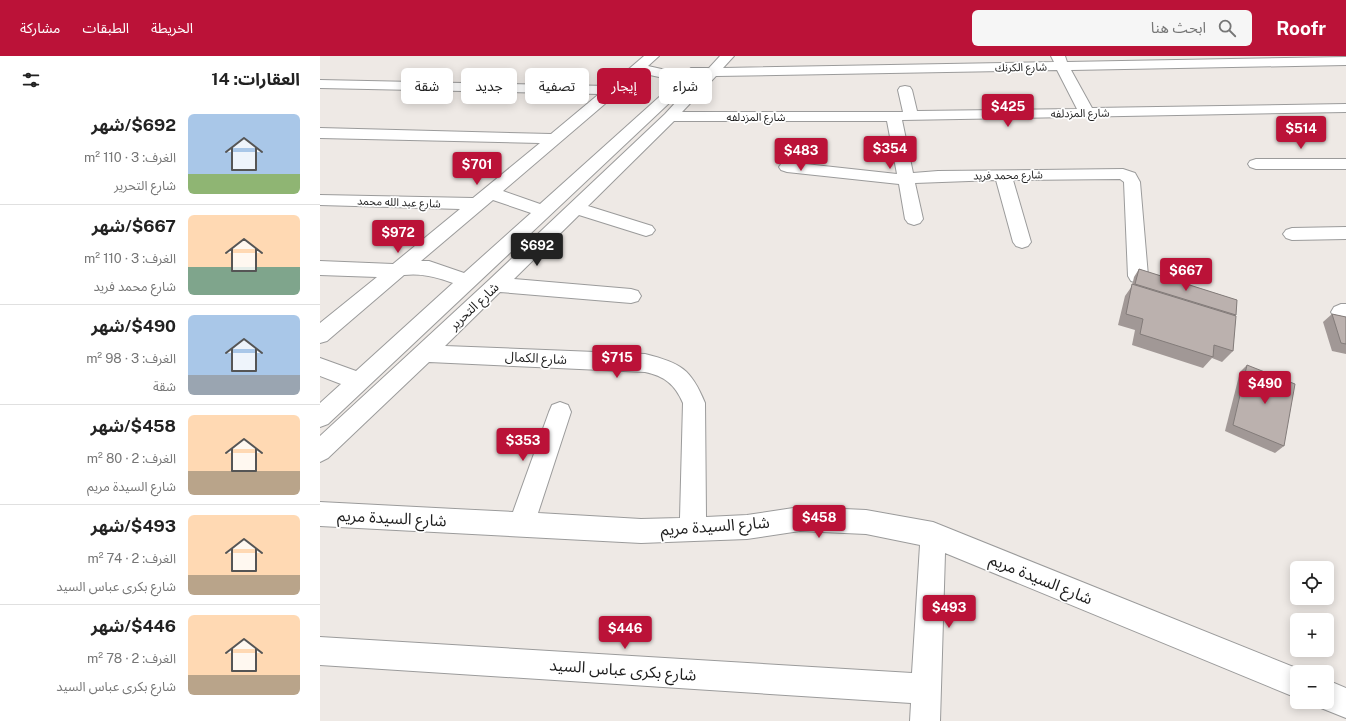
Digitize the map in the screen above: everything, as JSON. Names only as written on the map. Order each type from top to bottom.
[{"type":"street","points":[[638,68],[652,56]]},
{"type":"street","name":"شارع التحرير","points":[[703,68],[727,56]]},
{"type":"street","points":[[1060,61],[1088,113]]},
{"type":"street","name":"شارع الكرنك","points":[[712,69],[1060,61],[1346,61]]},
{"type":"street","points":[[320,84],[597,90]]},
{"type":"street","points":[[905,90],[911,116]]},
{"type":"street","points":[[320,336],[597,104]]},
{"type":"street","name":"شارع التحرير","points":[[320,417],[662,104]]},
{"type":"street","name":"شارع التحرير","points":[[320,451],[496,285],[670,117],[678,104]]},
{"type":"street","name":"شارع المزدلفه","points":[[670,117],[911,116],[1346,108]]},
{"type":"street","points":[[894,116],[914,219]]},
{"type":"street","points":[[320,133],[555,140]]},
{"type":"street","points":[[1256,164],[1346,164]]},
{"type":"street","name":"شارع محمد فريد","points":[[787,168],[877,178],[1123,174],[1129,177],[1132,182],[1138,276]]},
{"type":"street","points":[[1003,175],[1022,242]]},
{"type":"street","points":[[491,193],[544,211]]},
{"type":"street","name":"شارع عبد الله محمد","points":[[320,200],[477,204]]},
{"type":"street","points":[[576,208],[646,230]]},
{"type":"street","points":[[1292,234],[1346,233]]},
{"type":"street","points":[[320,268],[379,270],[429,268],[468,281]]},
{"type":"street","points":[[496,285],[631,296]]},
{"type":"street","name":"شارع الكمال","points":[[423,353],[645,364],[663,367],[678,375],[688,387],[694,403],[693,530]]},
{"type":"street","points":[[320,367],[359,381]]},
{"type":"street","points":[[521,525],[560,412]]},
{"type":"street","name":"شارع السيدة مريم","points":[[320,514],[641,531],[693,530],[747,526],[800,519],[866,522],[933,535],[1290,680]]},
{"type":"street","points":[[925,721],[933,535]]},
{"type":"street","name":"شارع بكرى عباس السيد","points":[[320,652],[927,689]]},
{"type":"street","points":[[1334,698],[1346,702]]},
{"type":"building","points":[[1139,269],[1237,300],[1236,315],[1135,284]]},
{"type":"building","points":[[1132,284],[1236,316],[1233,351],[1214,345],[1213,357],[1140,334],[1143,319],[1126,314]]},
{"type":"building","points":[[1332,314],[1346,317],[1346,344],[1341,343]]},
{"type":"building","points":[[1247,365],[1295,384],[1284,446],[1233,425]]}]
